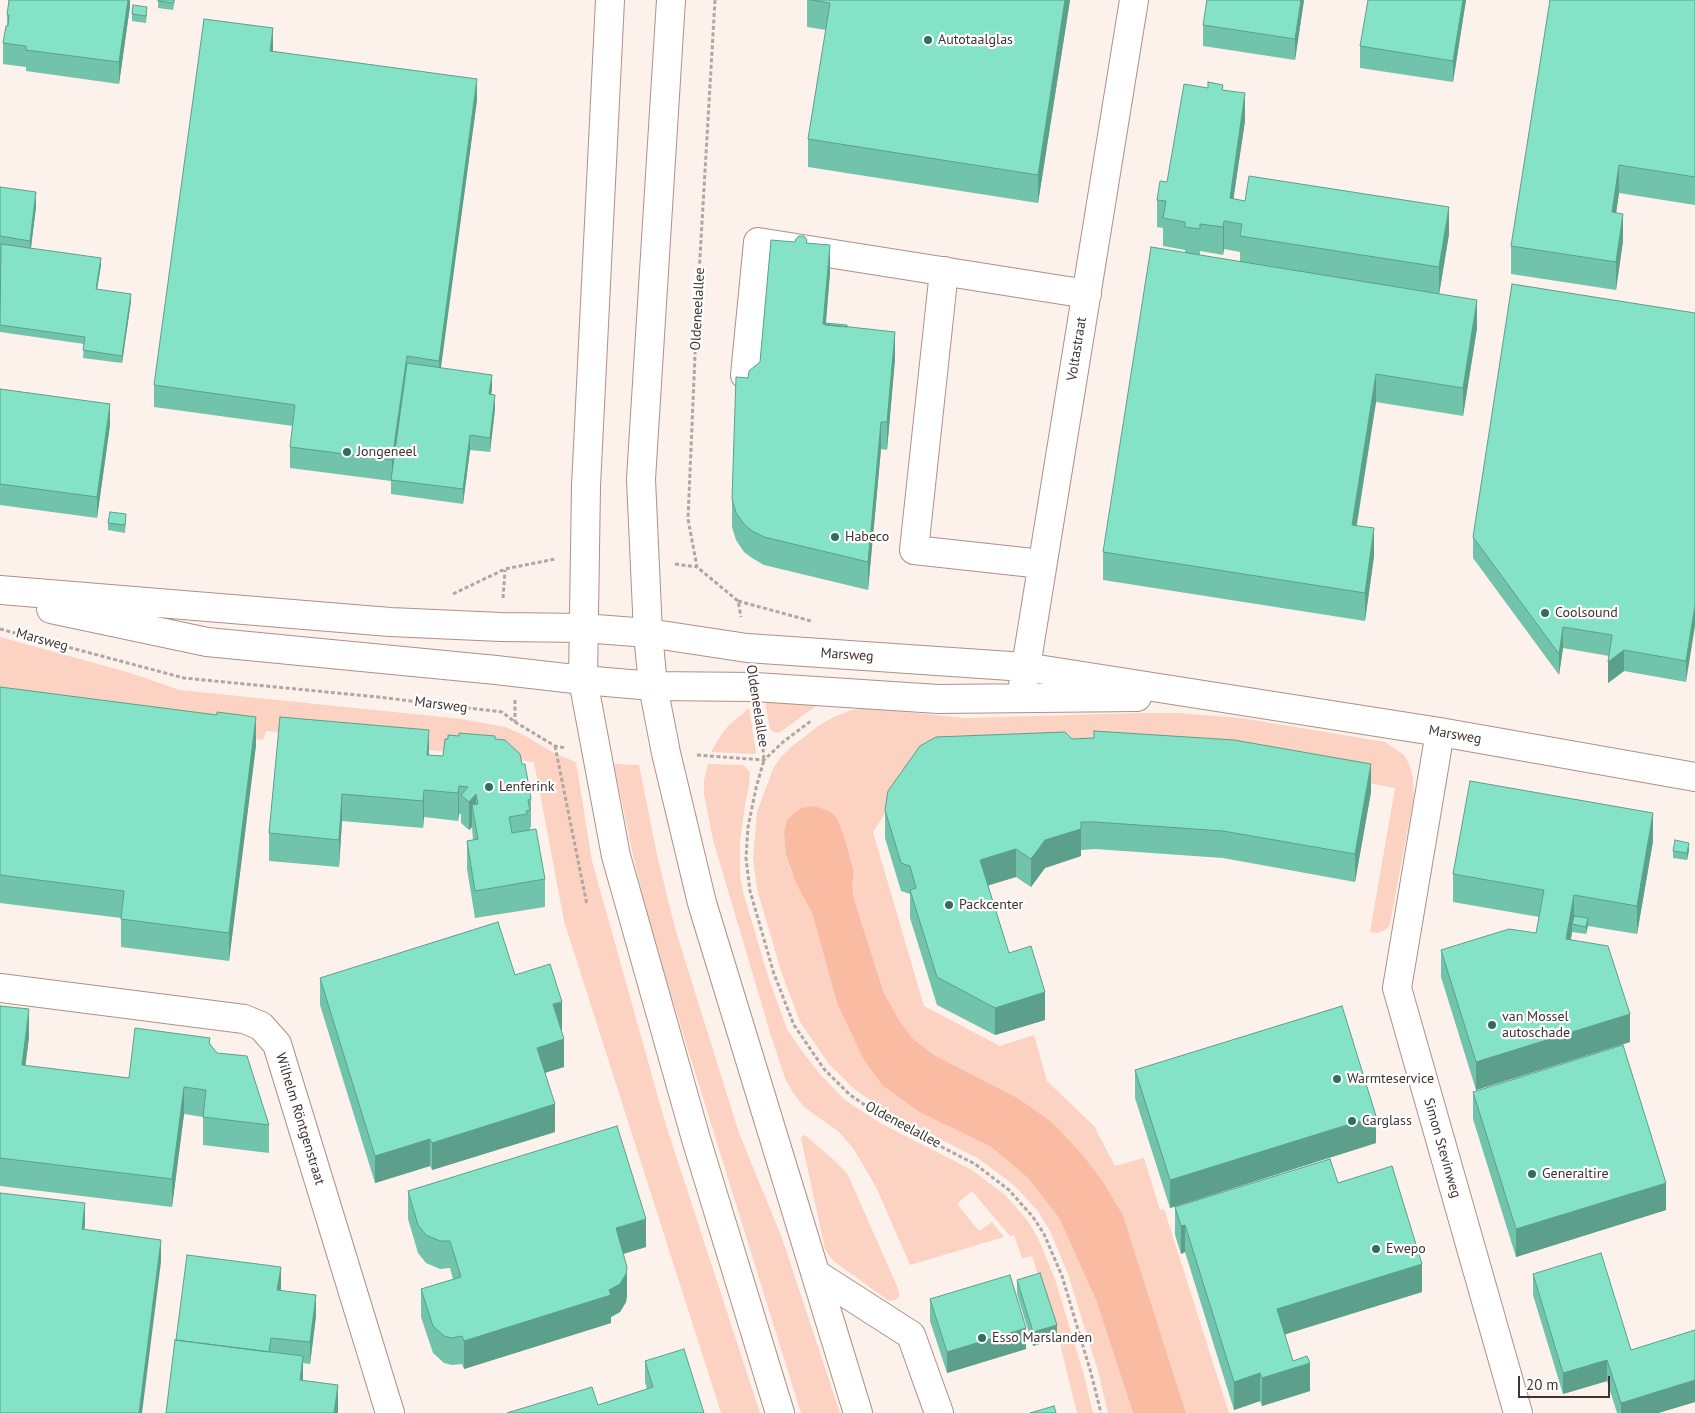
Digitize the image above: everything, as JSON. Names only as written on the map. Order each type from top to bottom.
[{"type":"street","points":[[610,0],[586,486],[583,680],[621,875],[696,1139],[780,1413]]},
{"type":"street","points":[[671,0],[641,479],[644,565],[653,686],[666,753],[702,903],[858,1413]]},
{"type":"street","name":"Voltastraat","points":[[1021,698],[1134,0]]},
{"type":"street","points":[[745,375],[758,242],[1086,294]]},
{"type":"street","points":[[944,271],[914,550],[1042,564]]},
{"type":"street","name":"Marsweg","points":[[0,590],[390,622],[501,627],[583,628],[648,633],[747,648],[1026,666],[1440,732],[1695,777]]},
{"type":"street","name":"Marsweg","points":[[0,598],[207,642],[653,686],[755,687],[938,699],[1213,696]]},
{"type":"street","name":"Simon Stevinweg","points":[[1440,732],[1397,988],[1518,1413]]},
{"type":"street","name":"Wilhelm Röntgenstraat","points":[[0,988],[244,1019],[261,1026],[277,1044],[390,1413]]},
{"type":"street","points":[[816,1274],[911,1336],[939,1413]]},
{"type":"path","name":"Oldeneelallee","points":[[715,0],[688,519],[696,567],[738,600],[747,648]]},
{"type":"path","points":[[449,596],[505,569],[584,556]]},
{"type":"path","points":[[644,565],[671,563],[696,567]]},
{"type":"path","name":"Marsweg","points":[[0,629],[184,678],[378,697],[502,712],[555,746],[597,754]]},
{"type":"path","name":"Oldeneelallee","points":[[755,687],[760,710],[764,760],[748,827],[746,858],[750,891],[774,974],[794,1025],[824,1069],[850,1095],[883,1117],[976,1164],[1009,1190],[1033,1217],[1044,1234],[1062,1276],[1101,1413]]},
{"type":"path","points":[[666,753],[764,760],[817,716]]},
{"type":"path","points":[[555,746],[587,905]]},
{"type":"shaded area","points":[[0,637],[127,672],[180,690],[462,719],[505,727],[524,735],[554,753],[576,762],[592,861],[665,1122],[760,1413],[721,1413],[564,921],[534,762],[266,731],[263,740],[0,711]]},
{"type":"shaded area","points":[[769,700],[820,703],[779,733],[773,732],[770,729],[765,702]]},
{"type":"shaded area","points":[[749,708],[756,753],[711,752],[728,726]]},
{"type":"shaded area","points":[[867,708],[964,718],[1178,713],[1241,718],[1385,742],[1404,755],[1409,764],[1413,778],[1414,796],[1390,924],[1388,928],[1378,933],[1370,932],[1395,788],[1241,760],[922,758],[873,832],[924,1006],[1000,1046],[1034,1035],[1047,1081],[1094,1126],[1115,1166],[1144,1158],[1160,1210],[1164,1209],[1229,1413],[1186,1413],[1123,1215],[1102,1180],[1082,1154],[1053,1123],[934,1055],[913,1040],[899,1020],[884,993],[854,899],[852,885],[854,870],[837,819],[784,833],[786,856],[790,869],[812,913],[837,1003],[883,1086],[919,1112],[991,1147],[1028,1178],[1059,1218],[1096,1300],[1133,1413],[1108,1413],[1098,1371],[1068,1274],[1050,1231],[1039,1213],[1014,1185],[979,1159],[886,1111],[854,1089],[829,1064],[800,1022],[781,971],[757,889],[753,858],[757,812],[773,769],[780,758],[791,747],[821,724],[836,716],[852,710]]},
{"type":"shaded area","points":[[614,764],[639,765],[657,855],[675,928],[739,1133],[782,1238],[840,1413],[801,1413],[652,934]]},
{"type":"shaded area","points":[[708,764],[742,765],[750,772],[740,842],[740,876],[768,976],[787,1029],[819,1073],[845,1100],[880,1123],[972,1170],[1005,1195],[1028,1221],[1038,1238],[1055,1279],[1084,1375],[1093,1413],[1077,1413],[1060,1344],[1032,1256],[1022,1258],[1014,1235],[1010,1236],[972,1191],[957,1204],[979,1231],[992,1222],[1004,1237],[910,1265],[876,1187],[853,1148],[839,1132],[804,1107],[793,1093],[785,1078],[771,1036],[713,840],[704,794],[704,780]]},
{"type":"shaded area","points":[[814,806],[829,811],[837,818],[854,871],[852,885],[854,899],[884,993],[899,1020],[913,1039],[934,1055],[1019,1099],[1053,1123],[1082,1154],[1102,1180],[1123,1215],[1186,1413],[1133,1413],[1096,1300],[1059,1218],[1028,1178],[991,1147],[919,1112],[883,1086],[864,1060],[837,1003],[812,913],[796,883],[786,856],[784,833],[787,820],[802,808]]},
{"type":"shaded area","points":[[803,1135],[847,1173],[897,1286],[899,1297],[895,1300],[889,1301],[836,1263],[825,1249],[801,1138]]},
{"type":"building","points":[[9,0],[128,0],[119,62],[26,50],[26,46],[3,43],[6,26],[8,26]]},
{"type":"building","points":[[158,0],[174,0],[173,3]]},
{"type":"building","points":[[811,0],[1065,0],[1038,175],[808,139],[830,3]]},
{"type":"building","points":[[1207,0],[1301,0],[1295,39],[1203,25]]},
{"type":"building","points":[[1368,0],[1463,0],[1453,61],[1360,46]]},
{"type":"building","points":[[1550,0],[1695,0],[1695,177],[1619,165],[1612,212],[1623,214],[1616,262],[1511,246]]},
{"type":"building","points":[[133,5],[147,7],[146,16],[132,14]]},
{"type":"building","points":[[204,19],[273,28],[270,51],[477,79],[439,361],[407,356],[392,460],[290,447],[295,405],[154,385]]},
{"type":"building","points":[[1208,82],[1223,85],[1222,90],[1245,93],[1230,198],[1245,201],[1249,176],[1449,207],[1439,267],[1240,236],[1242,224],[1224,221],[1223,227],[1200,224],[1200,229],[1185,227],[1185,222],[1163,218],[1166,201],[1157,200],[1160,181],[1167,182],[1184,84],[1208,88]]},
{"type":"building","points":[[0,187],[36,192],[30,241],[0,236]]},
{"type":"building","points":[[799,236],[804,236],[807,240],[806,243],[830,245],[823,324],[895,332],[887,422],[881,422],[868,562],[764,537],[752,531],[744,524],[736,513],[732,499],[736,377],[748,378],[749,371],[760,362],[771,240],[795,242]]},
{"type":"building","points":[[1,244],[101,258],[96,289],[131,294],[122,356],[83,350],[85,337],[0,325]]},
{"type":"building","points":[[1151,247],[1477,300],[1463,388],[1376,374],[1352,525],[1374,528],[1365,593],[1103,552]]},
{"type":"building","points":[[1512,284],[1695,313],[1695,605],[1686,661],[1624,650],[1608,662],[1612,635],[1563,627],[1559,654],[1473,537]]},
{"type":"building","points":[[825,323],[847,325],[847,327],[825,325]]},
{"type":"building","points":[[407,363],[492,375],[489,394],[495,395],[490,438],[470,435],[463,489],[391,480]]},
{"type":"building","points":[[0,389],[110,404],[97,497],[0,484]]},
{"type":"building","points":[[110,512],[126,514],[125,525],[108,523]]},
{"type":"building","points":[[0,687],[217,715],[217,712],[256,717],[229,933],[121,919],[124,891],[0,875]]},
{"type":"building","points":[[280,717],[429,730],[427,755],[443,756],[445,739],[448,739],[448,735],[459,736],[459,733],[495,736],[495,739],[505,740],[520,754],[522,764],[525,764],[531,799],[528,800],[530,810],[526,811],[527,814],[509,817],[512,833],[536,829],[545,879],[475,891],[467,841],[478,839],[472,805],[478,804],[476,794],[469,802],[461,795],[468,787],[459,786],[458,793],[424,790],[423,801],[342,794],[339,840],[269,833]]},
{"type":"building","name":"Packcenter","points":[[1094,731],[1234,740],[1371,764],[1355,854],[1223,831],[1081,822],[1081,829],[1045,840],[1031,859],[1016,849],[980,860],[1009,953],[1031,946],[1045,992],[995,1008],[937,977],[910,890],[916,888],[910,866],[901,863],[885,810],[888,791],[920,746],[936,737],[1065,732],[1072,739],[1094,738]]},
{"type":"building","points":[[1470,781],[1653,813],[1637,906],[1574,895],[1566,939],[1608,946],[1630,1014],[1476,1062],[1441,950],[1509,929],[1536,933],[1544,890],[1453,874]]},
{"type":"building","points":[[1675,840],[1689,843],[1687,853],[1673,851]]},
{"type":"building","points":[[1574,916],[1588,918],[1586,927],[1572,924]]},
{"type":"building","points":[[498,922],[515,975],[550,964],[562,1002],[553,1004],[564,1039],[537,1048],[555,1104],[432,1143],[430,1139],[375,1156],[320,978]]},
{"type":"building","points":[[0,1006],[29,1009],[22,1065],[129,1078],[135,1028],[210,1038],[209,1043],[217,1053],[247,1056],[269,1125],[203,1117],[206,1090],[184,1087],[172,1179],[0,1158]]},
{"type":"building","points":[[1342,1006],[1376,1116],[1170,1180],[1135,1070]]},
{"type":"building","points":[[1623,1045],[1666,1183],[1516,1229],[1473,1092]]},
{"type":"building","points":[[617,1126],[646,1219],[616,1228],[627,1267],[626,1274],[620,1284],[609,1290],[611,1295],[464,1341],[462,1336],[452,1338],[444,1336],[433,1326],[421,1289],[461,1277],[450,1241],[440,1241],[426,1235],[418,1225],[408,1191]]},
{"type":"building","points":[[1330,1159],[1338,1183],[1392,1166],[1422,1264],[1277,1309],[1293,1361],[1307,1356],[1310,1363],[1262,1378],[1260,1373],[1234,1382],[1185,1225],[1181,1226],[1175,1207]]},
{"type":"building","points":[[0,1193],[85,1203],[82,1229],[161,1240],[139,1413],[0,1413]]},
{"type":"building","points":[[1601,1253],[1631,1350],[1695,1330],[1695,1380],[1621,1403],[1607,1360],[1563,1373],[1533,1274]]},
{"type":"building","points":[[187,1255],[281,1267],[277,1290],[316,1295],[310,1342],[271,1338],[269,1352],[176,1340]]},
{"type":"building","points":[[1040,1273],[1057,1325],[1033,1332],[1017,1280]]},
{"type":"building","points":[[1010,1275],[1026,1328],[947,1352],[930,1299]]},
{"type":"building","points":[[175,1340],[303,1356],[300,1380],[338,1385],[334,1413],[166,1413]]},
{"type":"building","points":[[684,1349],[704,1413],[507,1413],[592,1387],[598,1405],[653,1387],[645,1361]]},
{"type":"building","points":[[1054,1406],[1056,1413],[1030,1413]]},
{"type":"place","name":"Autotaalglas","points":[[928,40]]},
{"type":"place","name":"Jongeneel","points":[[347,452]]},
{"type":"place","name":"Habeco","points":[[835,537]]},
{"type":"place","name":"Coolsound","points":[[1545,613]]},
{"type":"place","name":"Lenferink","points":[[489,787]]},
{"type":"place","name":"Packcenter","points":[[949,905]]},
{"type":"place","name":"van Mossel autoschade","points":[[1492,1025]]},
{"type":"place","name":"Warmteservice","points":[[1337,1079]]},
{"type":"place","name":"Carglass","points":[[1352,1121]]},
{"type":"place","name":"Generaltire","points":[[1532,1174]]},
{"type":"place","name":"Ewepo","points":[[1376,1249]]},
{"type":"place","name":"Esso Marslanden","points":[[982,1338]]}]
